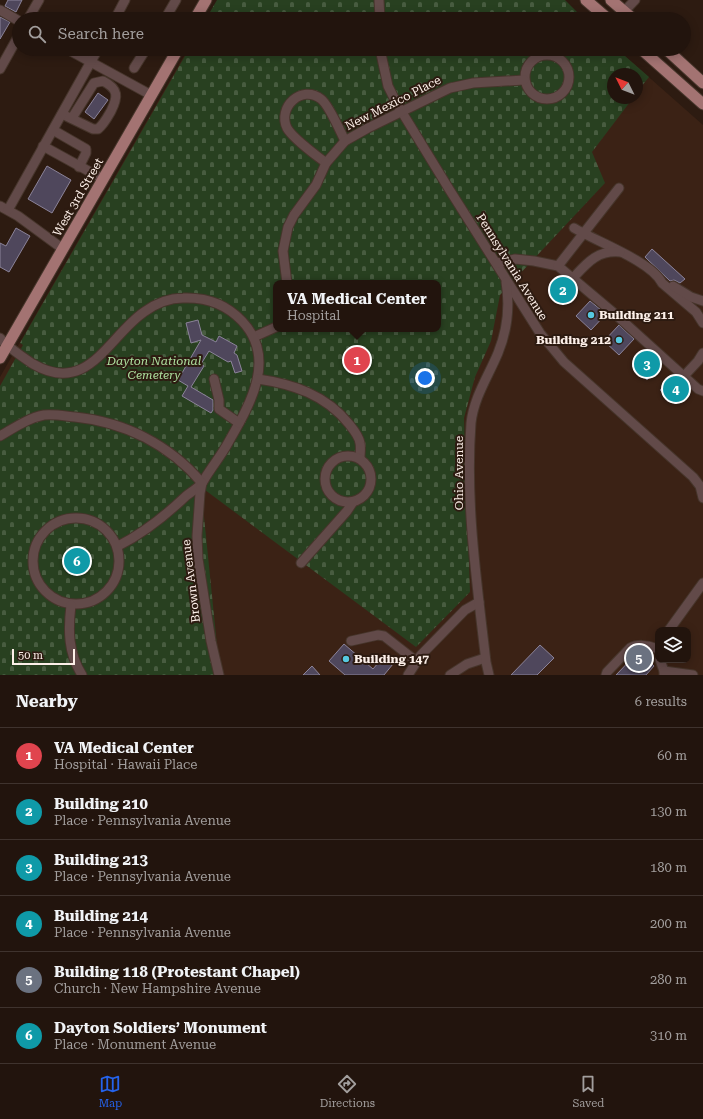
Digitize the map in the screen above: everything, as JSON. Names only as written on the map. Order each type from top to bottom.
[{"type":"main road","points":[[199,12],[206,0]]},
{"type":"main road","points":[[586,0],[600,12]]},
{"type":"main road","points":[[611,0],[618,12]]},
{"type":"main road","name":"West 3rd Street","points":[[0,358],[4,342],[63,249],[174,56]]},
{"type":"main road","points":[[650,56],[703,104]]},
{"type":"main road","points":[[674,56],[703,83]]},
{"type":"street","points":[[32,12],[39,0]]},
{"type":"street","points":[[119,12],[125,0]]},
{"type":"street","points":[[169,12],[176,0]]},
{"type":"street","points":[[379,0],[380,12]]},
{"type":"street","points":[[623,12],[635,0]]},
{"type":"street","points":[[0,10],[12,17]]},
{"type":"street","points":[[0,69],[12,48]]},
{"type":"street","points":[[80,56],[151,95]]},
{"type":"street","points":[[63,249],[18,216],[4,208],[53,130],[94,56]]},
{"type":"street","points":[[134,68],[142,56]]},
{"type":"street","name":"Pennsylvania Avenue","points":[[382,56],[388,86],[402,112],[540,333],[556,353],[693,477],[700,486],[703,498]]},
{"type":"street","points":[[538,56],[527,66],[524,80],[526,87],[531,94],[537,98],[545,100],[559,96],[565,91],[568,84],[568,69],[564,62],[554,56]]},
{"type":"street","name":"New Mexico Place","points":[[287,280],[283,251],[288,227],[294,215],[316,185],[326,163],[345,141],[368,128],[450,88],[473,83],[524,80]]},
{"type":"street","points":[[62,114],[89,127],[98,129],[105,122],[116,102],[117,96],[112,87],[103,81],[94,82],[72,118]]},
{"type":"street","name":"New Mexico Place","points":[[326,163],[298,140],[286,127],[285,114],[287,106],[291,101],[298,96],[310,94],[322,99],[345,141]]},
{"type":"street","points":[[53,130],[86,149],[86,153],[79,167]]},
{"type":"street","points":[[43,146],[102,179]]},
{"type":"street","points":[[558,266],[619,188]]},
{"type":"street","points":[[574,228],[630,256],[659,277],[665,278],[676,288],[703,301]]},
{"type":"street","points":[[573,278],[590,260],[599,255],[611,251],[621,252]]},
{"type":"street","points":[[497,263],[515,259],[558,266],[698,389],[703,391]]},
{"type":"street","name":"Ohio Avenue","points":[[489,675],[485,658],[478,602],[472,536],[470,472],[471,423],[478,395],[498,354],[504,336],[508,308],[508,291],[505,277]]},
{"type":"street","points":[[659,277],[662,283],[696,312],[703,323]]},
{"type":"street","points":[[4,342],[17,354],[47,371],[66,373],[78,370],[94,361],[143,312],[161,303],[181,298],[199,298],[220,304],[240,318],[250,329],[254,337],[259,361],[258,379],[254,392],[239,423],[222,453],[202,483],[149,528],[118,546]]},
{"type":"street","points":[[254,337],[273,328]]},
{"type":"street","points":[[684,376],[698,361],[703,353]]},
{"type":"street","points":[[214,379],[219,409],[225,415],[239,423]]},
{"type":"street","points":[[258,379],[282,383],[309,392],[333,408],[346,421],[360,442],[360,458]]},
{"type":"street","points":[[0,436],[32,419],[45,415],[90,418],[131,430],[150,439],[169,452],[193,472],[202,483]]},
{"type":"street","points":[[349,455],[360,458],[369,468],[372,475],[370,489],[360,499],[353,502],[343,502],[333,497],[326,488],[325,476],[329,466],[338,458],[349,455]]},
{"type":"street","name":"Brown Avenue","points":[[202,483],[197,536],[198,559],[211,641],[219,675]]},
{"type":"street","points":[[301,563],[347,511],[353,502]]},
{"type":"street","points":[[70,518],[94,522],[104,528],[114,539],[120,554],[119,566],[111,586],[90,602],[82,605],[71,605],[62,602],[51,595],[37,579],[33,563],[34,552],[44,533],[52,525],[70,518]]},
{"type":"street","points":[[670,627],[703,583]]},
{"type":"street","points":[[408,675],[416,661],[460,614],[478,602]]},
{"type":"street","points":[[71,605],[69,641],[73,658],[82,675]]},
{"type":"street","points":[[351,641],[378,635],[384,636],[416,661]]},
{"type":"street","points":[[606,675],[607,672],[630,648],[635,645],[649,646],[655,648]]},
{"type":"street","points":[[450,675],[467,664],[485,658]]},
{"type":"street","points":[[661,663],[664,673],[693,675]]},
{"type":"shaded area","name":"Dayton National Cemetery","points":[[184,56],[625,56],[638,68],[607,68],[607,104],[643,104],[643,72],[703,125],[703,675],[0,675],[0,377]]},
{"type":"green space","points":[[217,0],[565,0],[577,12],[210,12]]},
{"type":"green space","name":"Dayton National Cemetery","points":[[185,56],[625,56],[639,68],[607,68],[607,104],[628,104],[592,152],[605,183],[500,295],[491,341],[475,377],[464,418],[470,592],[416,647],[201,487],[220,675],[0,675],[0,386],[23,345],[20,343]]},
{"type":"green space","name":"Dayton National Cemetery","points":[[643,72],[649,77],[643,84]]},
{"type":"building","points":[[8,0],[22,0],[16,12],[5,6]]},
{"type":"building","points":[[0,17],[10,22],[0,39]]},
{"type":"building","points":[[98,93],[108,100],[94,119],[85,112]]},
{"type":"building","points":[[47,166],[71,180],[52,213],[28,199]]},
{"type":"building","points":[[16,228],[30,236],[9,272],[0,267],[0,243],[6,246]]},
{"type":"building","points":[[652,249],[685,279],[680,283],[674,280],[670,281],[645,257]]},
{"type":"building","points":[[561,277],[577,290],[563,305],[548,291]]},
{"type":"building","name":"Building 211","points":[[590,301],[606,314],[591,330],[576,316]]},
{"type":"building","points":[[198,320],[202,335],[216,342],[219,336],[237,346],[234,353],[237,355],[242,371],[235,373],[231,361],[228,362],[209,351],[201,364],[204,366],[191,387],[213,400],[213,410],[211,413],[182,396],[188,386],[178,380],[201,340],[191,343],[186,323]]},
{"type":"building","name":"Building 212","points":[[619,325],[634,339],[619,355],[604,341]]},
{"type":"building","points":[[646,350],[662,364],[647,380],[632,366]]},
{"type":"building","points":[[674,375],[689,389],[675,404],[660,390]]},
{"type":"building","name":"Building 147","points":[[344,644],[373,669],[384,656],[393,664],[384,675],[345,675],[329,661]]},
{"type":"building","points":[[540,645],[554,658],[537,675],[511,675]]},
{"type":"building","points":[[639,651],[654,666],[646,675],[616,675],[638,652]]},
{"type":"building","points":[[312,666],[320,675],[303,675]]},
{"type":"place","name":"Building 210","points":[[563,290]]},
{"type":"place","name":"Building 211","points":[[591,315]]},
{"type":"place","name":"Building 212","points":[[619,340]]},
{"type":"place","name":"VA Medical Center","points":[[357,360]]},
{"type":"place","name":"Building 213","points":[[647,364]]},
{"type":"place","name":"Building 214","points":[[676,389]]},
{"type":"place","name":"Dayton Soldiers’ Monument","points":[[77,561]]},
{"type":"place","name":"Building 118 (Protestant Chapel)","points":[[639,658]]},
{"type":"place","name":"Building 147","points":[[346,659]]}]
